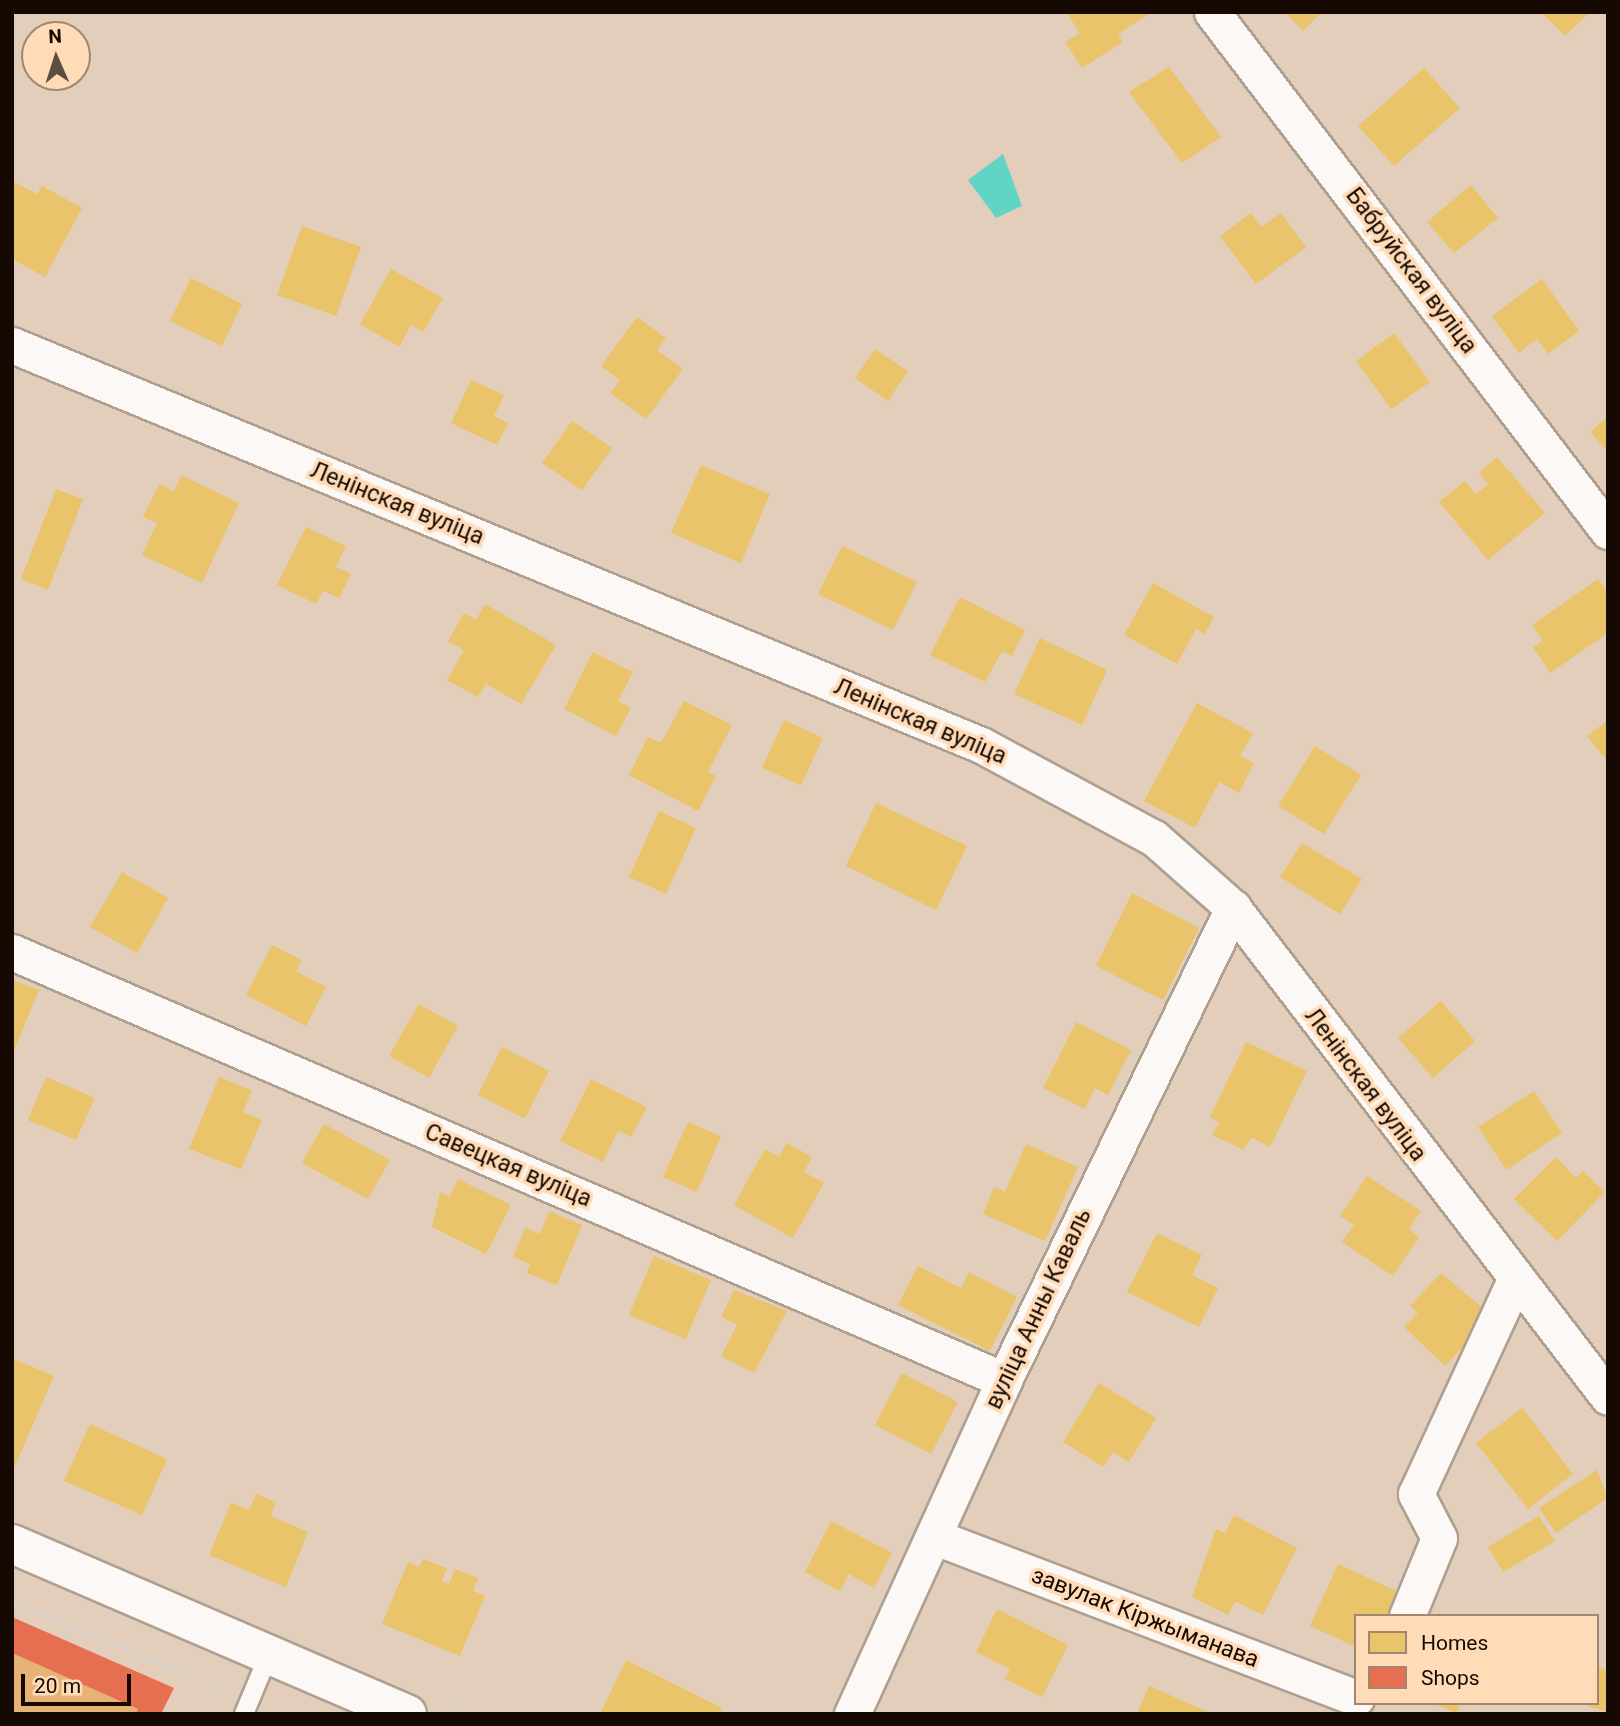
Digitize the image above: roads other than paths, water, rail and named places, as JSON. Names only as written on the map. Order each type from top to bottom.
[{"type":"street","name":"Бабруйская вуліца","points":[[1212,12],[1608,531]]},
{"type":"street","name":"Ленінская вуліца","points":[[12,345],[981,745],[1154,838],[1233,908],[1514,1282],[1608,1397]]},
{"type":"street","name":"вуліца Анны Каваль","points":[[852,1714],[935,1537],[1004,1380],[1233,908]]},
{"type":"street","name":"Савецкая вуліца","points":[[12,952],[1004,1380]]},
{"type":"street","points":[[1408,1614],[1439,1538],[1416,1494],[1514,1282]]},
{"type":"street","name":"завулак Кіржыманава","points":[[935,1537],[1354,1697]]},
{"type":"street","points":[[12,1544],[407,1714]]},
{"type":"lane","points":[[247,1707],[269,1654]]},
{"type":"water","points":[[1003,154],[1022,206],[996,218],[968,180]]}]
